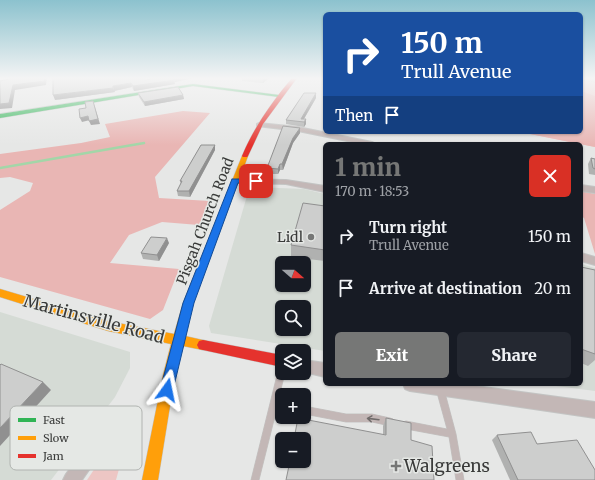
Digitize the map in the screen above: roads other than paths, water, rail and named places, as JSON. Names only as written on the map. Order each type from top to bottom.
[{"type":"street","points":[[0,116],[98,100]]},
{"type":"street","name":"Pisgah Church Road","points":[[150,480],[170,375],[188,303],[251,140],[276,100]]},
{"type":"street","points":[[259,126],[298,129],[362,142]]},
{"type":"street","points":[[235,181],[286,182],[323,189]]},
{"type":"street","points":[[583,188],[595,190]]},
{"type":"street","points":[[583,257],[595,260]]},
{"type":"street","name":"Martinsville Road","points":[[0,293],[108,326],[178,342],[275,361]]},
{"type":"street","points":[[311,367],[323,370]]},
{"type":"street","points":[[424,386],[595,410]]},
{"type":"street","points":[[72,480],[79,470]]},
{"type":"lane","points":[[439,388],[452,434],[460,480]]},
{"type":"lane","points":[[311,411],[346,418],[372,418],[452,434]]},
{"type":"lane","points":[[255,480],[275,415]]},
{"type":"waterway","points":[[0,168],[144,143]]},
{"type":"place","name":"Lidl","points":[[311,237]]},
{"type":"place","name":"Walgreens","points":[[396,466]]}]
